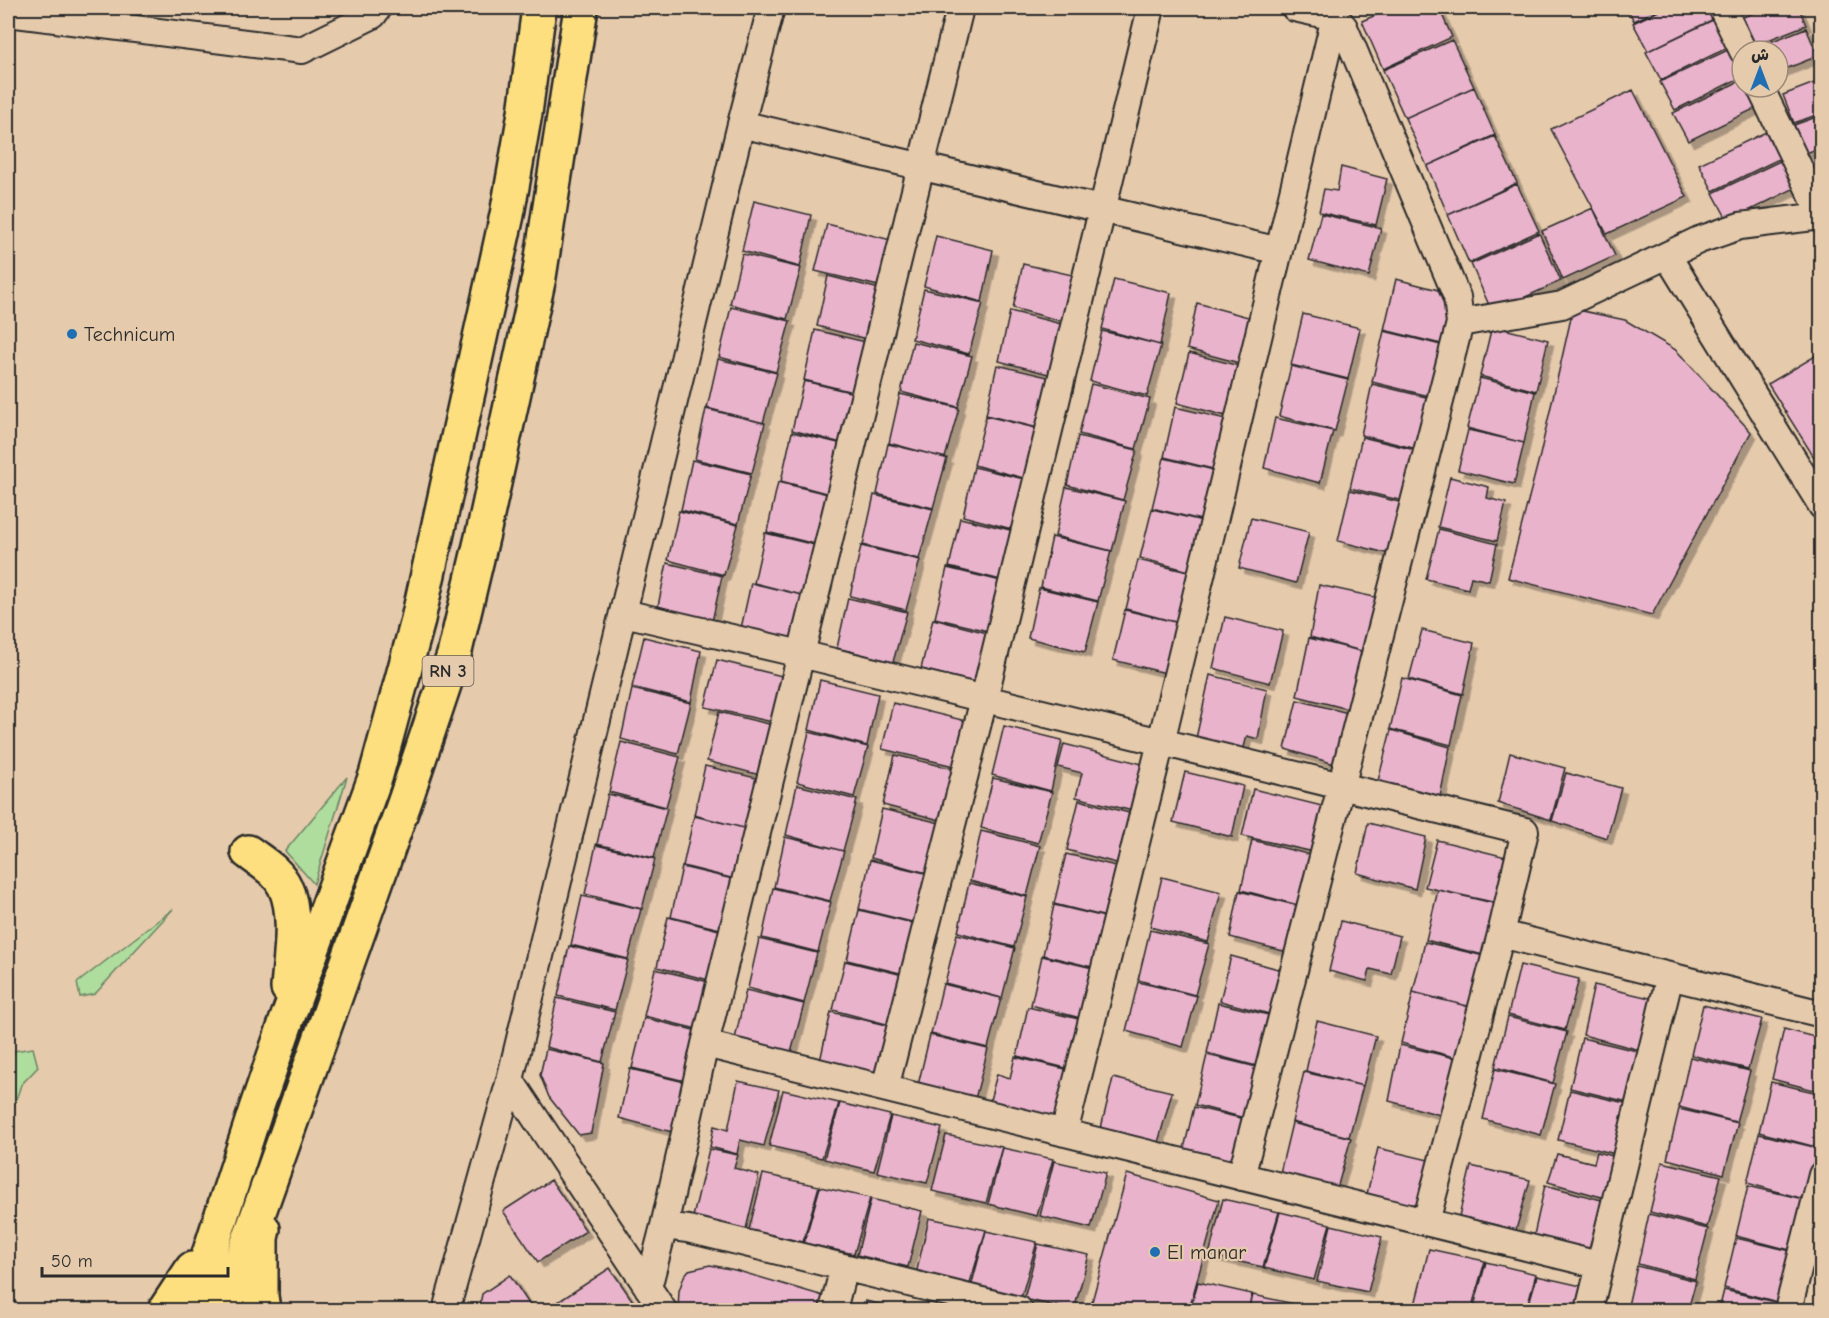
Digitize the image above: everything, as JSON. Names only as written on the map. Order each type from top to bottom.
[{"type":"highway","name":"RN 3","points":[[191,1311],[286,1022],[376,776],[417,624],[507,214],[525,113],[539,8]]},
{"type":"highway","name":"RN 3","points":[[224,1311],[406,798],[454,655],[484,530],[539,277],[581,8]]},
{"type":"highway","points":[[248,852],[273,870],[285,886],[291,904],[286,1022]]},
{"type":"highway","points":[[263,1311],[261,1238],[272,1173]]},
{"type":"highway","points":[[165,1311],[218,1230]]},
{"type":"street","points":[[8,14],[302,50],[373,15],[378,8]]},
{"type":"street","points":[[449,1311],[448,1304],[510,1080],[771,8]]},
{"type":"street","points":[[648,1288],[705,1044],[960,8]]},
{"type":"street","points":[[885,1088],[984,699],[1151,8]]},
{"type":"street","points":[[1241,1177],[1460,323],[1457,297],[1344,27],[1335,17],[1295,8]]},
{"type":"street","points":[[1722,8],[1737,39]]},
{"type":"street","points":[[1064,1133],[1161,742],[1335,17]]},
{"type":"street","points":[[1460,323],[1562,304],[1699,240],[1740,226],[1821,216],[1766,99]]},
{"type":"street","points":[[741,124],[1279,251]]},
{"type":"street","points":[[1667,255],[1821,506]]},
{"type":"street","points":[[624,613],[1525,831],[1426,1222]]},
{"type":"street","points":[[1500,934],[1821,1014]]},
{"type":"street","points":[[1588,1311],[1670,976]]},
{"type":"street","points":[[705,1044],[1599,1266]]},
{"type":"street","points":[[510,1080],[663,1311]]},
{"type":"street","points":[[1788,1311],[1821,1175]]},
{"type":"street","points":[[664,1226],[688,1229],[1019,1311]]},
{"type":"street","points":[[833,1311],[844,1267]]},
{"type":"green space","points":[[347,777],[314,884],[285,851]]},
{"type":"green space","points":[[173,909],[95,994],[80,997],[77,983]]},
{"type":"green space","points":[[33,1048],[38,1067],[21,1085],[8,1123],[8,1070],[14,1051]]},
{"type":"building","points":[[1392,8],[1439,8],[1452,37],[1383,69],[1362,21]]},
{"type":"building","points":[[1627,8],[1662,8],[1634,21]]},
{"type":"building","points":[[1665,8],[1711,8],[1716,18],[1648,51],[1633,23]]},
{"type":"building","points":[[1767,8],[1799,8],[1806,25],[1770,39],[1752,39],[1743,17]]},
{"type":"building","points":[[1715,19],[1729,47],[1661,80],[1646,52]]},
{"type":"building","points":[[1806,28],[1818,56],[1790,67],[1790,39],[1778,39]]},
{"type":"building","points":[[1452,40],[1474,87],[1405,118],[1383,70]]},
{"type":"building","points":[[1730,49],[1730,83],[1675,110],[1660,82]]},
{"type":"building","points":[[1822,80],[1822,113],[1794,123],[1785,99],[1790,99],[1790,92]]},
{"type":"building","points":[[1730,86],[1730,99],[1752,99],[1756,108],[1688,141],[1673,113]]},
{"type":"building","points":[[1474,87],[1495,135],[1427,166],[1405,118]]},
{"type":"building","points":[[1633,90],[1687,197],[1607,234],[1551,129]]},
{"type":"building","points":[[1822,115],[1822,147],[1806,153],[1794,125]]},
{"type":"building","points":[[1768,131],[1781,158],[1713,191],[1699,164]]},
{"type":"building","points":[[1495,136],[1517,183],[1448,215],[1427,166]]},
{"type":"building","points":[[1782,160],[1795,188],[1728,221],[1713,193]]},
{"type":"building","points":[[1341,167],[1387,179],[1376,225],[1319,212],[1324,189],[1337,191]]},
{"type":"building","points":[[1517,184],[1539,231],[1469,263],[1448,215]]},
{"type":"building","points":[[754,201],[811,215],[800,267],[742,251]]},
{"type":"building","points":[[1593,208],[1615,256],[1563,280],[1542,231]]},
{"type":"building","points":[[1321,214],[1381,228],[1369,276],[1309,260]]},
{"type":"building","points":[[827,224],[899,242],[887,288],[815,271]]},
{"type":"building","points":[[1539,233],[1561,281],[1492,312],[1471,264]]},
{"type":"building","points":[[936,236],[993,250],[982,302],[924,286]]},
{"type":"building","points":[[742,254],[801,268],[787,319],[730,304]]},
{"type":"building","points":[[1023,264],[1081,277],[1069,323],[1013,308]]},
{"type":"building","points":[[828,276],[887,291],[874,341],[817,326]]},
{"type":"building","points":[[1114,279],[1171,293],[1160,345],[1102,329]]},
{"type":"building","points":[[1396,279],[1438,290],[1450,325],[1441,344],[1384,330]]},
{"type":"building","points":[[924,289],[983,303],[969,354],[912,339]]},
{"type":"building","points":[[1197,303],[1259,320],[1247,365],[1187,349]]},
{"type":"building","points":[[731,307],[790,321],[776,372],[719,357]]},
{"type":"building","points":[[1573,309],[1625,320],[1676,350],[1751,432],[1652,615],[1508,578],[1540,455]]},
{"type":"building","points":[[1010,311],[1069,326],[1056,376],[999,361]]},
{"type":"building","points":[[1303,314],[1360,328],[1348,379],[1291,365]]},
{"type":"building","points":[[1492,326],[1548,340],[1536,391],[1480,376]]},
{"type":"building","points":[[815,330],[874,344],[861,394],[804,380]]},
{"type":"building","points":[[1102,331],[1161,345],[1147,396],[1090,381]]},
{"type":"building","points":[[1384,331],[1441,345],[1429,396],[1372,382]]},
{"type":"building","points":[[913,342],[972,356],[958,407],[901,392]]},
{"type":"building","points":[[1822,352],[1822,470],[1768,384]]},
{"type":"building","points":[[1189,353],[1247,368],[1234,418],[1177,403]]},
{"type":"building","points":[[718,359],[777,373],[763,423],[707,408]]},
{"type":"building","points":[[997,365],[1056,379],[1042,429],[986,415]]},
{"type":"building","points":[[1291,366],[1348,380],[1335,431],[1279,416]]},
{"type":"building","points":[[1480,378],[1535,392],[1524,443],[1467,428]]},
{"type":"building","points":[[804,381],[862,395],[849,445],[792,430]]},
{"type":"building","points":[[1091,384],[1150,399],[1136,449],[1079,434]]},
{"type":"building","points":[[1372,384],[1430,398],[1417,449],[1361,435]]},
{"type":"building","points":[[900,394],[959,408],[945,458],[889,443]]},
{"type":"building","points":[[1175,407],[1234,421],[1221,471],[1164,457]]},
{"type":"building","points":[[706,409],[765,423],[752,473],[695,459]]},
{"type":"building","points":[[986,416],[1044,430],[1031,480],[974,465]]},
{"type":"building","points":[[1275,418],[1333,431],[1320,483],[1264,468]]},
{"type":"building","points":[[1468,430],[1524,443],[1514,484],[1458,470]]},
{"type":"building","points":[[792,432],[851,446],[837,496],[781,481]]},
{"type":"building","points":[[1078,436],[1137,450],[1123,500],[1067,485]]},
{"type":"building","points":[[1362,437],[1419,451],[1407,502],[1350,488]]},
{"type":"building","points":[[888,444],[947,458],[933,508],[877,494]]},
{"type":"building","points":[[1164,458],[1222,472],[1209,522],[1152,508]]},
{"type":"building","points":[[692,460],[751,474],[738,524],[681,510]]},
{"type":"building","points":[[974,467],[1032,481],[1019,531],[963,516]]},
{"type":"building","points":[[1450,477],[1489,487],[1487,498],[1506,503],[1497,541],[1438,527]]},
{"type":"building","points":[[778,482],[836,496],[823,546],[767,532]]},
{"type":"building","points":[[1066,487],[1125,501],[1112,551],[1055,536]]},
{"type":"building","points":[[1350,490],[1407,504],[1394,555],[1338,541]]},
{"type":"building","points":[[874,495],[933,509],[919,559],[863,545]]},
{"type":"building","points":[[1152,509],[1211,523],[1197,573],[1140,558]]},
{"type":"building","points":[[679,511],[738,525],[724,575],[668,560]]},
{"type":"building","points":[[960,518],[1018,532],[1005,581],[949,567]]},
{"type":"building","points":[[1251,518],[1309,532],[1296,583],[1239,568]]},
{"type":"building","points":[[1439,529],[1497,544],[1489,581],[1471,577],[1468,589],[1426,579]]},
{"type":"building","points":[[765,533],[823,547],[810,597],[754,583]]},
{"type":"building","points":[[1052,537],[1111,551],[1098,601],[1041,587]]},
{"type":"building","points":[[861,546],[920,560],[906,610],[850,596]]},
{"type":"building","points":[[1138,560],[1196,574],[1183,624],[1126,609]]},
{"type":"building","points":[[667,563],[722,576],[712,622],[658,606]]},
{"type":"building","points":[[947,568],[1005,582],[992,632],[935,618]]},
{"type":"building","points":[[751,583],[810,597],[796,647],[740,633]]},
{"type":"building","points":[[1319,585],[1379,598],[1365,652],[1310,637]]},
{"type":"building","points":[[1039,588],[1098,602],[1085,652],[1028,638]]},
{"type":"building","points":[[848,598],[907,612],[893,662],[837,648]]},
{"type":"building","points":[[1125,610],[1183,624],[1170,674],[1113,660]]},
{"type":"building","points":[[1225,617],[1283,631],[1270,683],[1213,668]]},
{"type":"building","points":[[933,619],[991,634],[978,683],[921,669]]},
{"type":"building","points":[[1422,630],[1474,643],[1463,694],[1409,679]]},
{"type":"building","points":[[644,637],[701,651],[691,702],[632,687]]},
{"type":"building","points":[[1309,638],[1364,652],[1352,710],[1297,696]]},
{"type":"building","points":[[717,660],[790,678],[777,723],[705,707]]},
{"type":"building","points":[[1210,675],[1267,689],[1258,739],[1247,736],[1242,755],[1195,743]]},
{"type":"building","points":[[1402,678],[1462,695],[1451,745],[1390,729]]},
{"type":"building","points":[[820,680],[878,694],[867,746],[809,730]]},
{"type":"building","points":[[632,689],[691,703],[678,754],[621,739]]},
{"type":"building","points":[[1297,700],[1352,714],[1338,765],[1285,749]]},
{"type":"building","points":[[893,703],[966,721],[954,766],[882,749]]},
{"type":"building","points":[[719,712],[777,726],[764,776],[707,761]]},
{"type":"building","points":[[1004,726],[1062,740],[1051,791],[992,775]]},
{"type":"building","points":[[1391,730],[1450,747],[1440,797],[1378,781]]},
{"type":"building","points":[[809,732],[868,747],[854,797],[797,782]]},
{"type":"building","points":[[621,742],[680,757],[666,807],[609,792]]},
{"type":"building","points":[[1064,744],[1150,766],[1137,812],[1076,797],[1082,773],[1058,767]]},
{"type":"building","points":[[1510,753],[1565,768],[1551,820],[1498,803]]},
{"type":"building","points":[[895,755],[954,769],[940,820],[883,805]]},
{"type":"building","points":[[705,766],[764,780],[751,830],[694,815]]},
{"type":"building","points":[[1185,772],[1243,786],[1232,837],[1173,822]]},
{"type":"building","points":[[1566,773],[1621,788],[1607,838],[1552,821]]},
{"type":"building","points":[[993,778],[1052,792],[1038,843],[981,828]]},
{"type":"building","points":[[797,785],[857,800],[843,851],[786,835]]},
{"type":"building","points":[[1253,789],[1326,807],[1314,852],[1242,836]]},
{"type":"building","points":[[608,794],[667,808],[654,858],[597,844]]},
{"type":"building","points":[[1079,800],[1137,815],[1124,865],[1067,850]]},
{"type":"building","points":[[882,809],[940,823],[927,873],[871,858]]},
{"type":"building","points":[[694,816],[753,830],[739,880],[683,866]]},
{"type":"building","points":[[1368,823],[1426,837],[1415,889],[1357,873]]},
{"type":"building","points":[[981,831],[1040,846],[1027,896],[970,881]]},
{"type":"building","points":[[785,837],[844,851],[830,901],[774,887]]},
{"type":"building","points":[[1252,840],[1311,855],[1298,905],[1241,890]]},
{"type":"building","points":[[1437,840],[1510,858],[1497,903],[1425,887]]},
{"type":"building","points":[[596,845],[655,859],[642,909],[585,894]]},
{"type":"building","points":[[1066,854],[1124,868],[1111,918],[1054,904]]},
{"type":"building","points":[[870,860],[929,874],[916,923],[859,909]]},
{"type":"building","points":[[682,867],[741,881],[728,931],[671,917]]},
{"type":"building","points":[[1162,877],[1221,892],[1208,942],[1150,927]]},
{"type":"building","points":[[969,883],[1027,897],[1014,947],[958,932]]},
{"type":"building","points":[[773,888],[831,902],[818,952],[762,938]]},
{"type":"building","points":[[1438,890],[1497,904],[1483,955],[1426,940]]},
{"type":"building","points":[[1239,891],[1299,906],[1287,952],[1230,937]]},
{"type":"building","points":[[582,896],[641,909],[628,959],[571,945]]},
{"type":"building","points":[[1054,905],[1113,919],[1100,969],[1043,955]]},
{"type":"building","points":[[859,910],[917,924],[904,974],[847,960]]},
{"type":"building","points":[[668,917],[727,932],[713,981],[657,967]]},
{"type":"building","points":[[1341,921],[1400,936],[1391,974],[1370,969],[1367,981],[1329,971]]},
{"type":"building","points":[[1150,930],[1209,944],[1195,995],[1138,980]]},
{"type":"building","points":[[957,934],[1015,948],[1002,998],[945,983]]},
{"type":"building","points":[[759,939],[817,953],[804,1003],[748,988]]},
{"type":"building","points":[[1425,942],[1484,956],[1470,1007],[1413,992]]},
{"type":"building","points":[[569,946],[628,960],[615,1010],[558,996]]},
{"type":"building","points":[[1042,956],[1101,970],[1088,1020],[1031,1005]]},
{"type":"building","points":[[1231,956],[1289,972],[1277,1016],[1220,1001]]},
{"type":"building","points":[[845,961],[903,975],[890,1025],[833,1010]]},
{"type":"building","points":[[1520,965],[1579,979],[1565,1030],[1508,1015]]},
{"type":"building","points":[[655,969],[713,983],[701,1030],[644,1016]]},
{"type":"building","points":[[1138,982],[1197,996],[1183,1047],[1126,1031]]},
{"type":"building","points":[[943,984],[1001,998],[988,1048],[931,1034]]},
{"type":"building","points":[[1594,985],[1654,999],[1640,1050],[1583,1035]]},
{"type":"building","points":[[746,990],[804,1004],[791,1053],[735,1039]]},
{"type":"building","points":[[1413,993],[1472,1007],[1458,1058],[1401,1043]]},
{"type":"building","points":[[557,998],[615,1012],[602,1062],[546,1047]]},
{"type":"building","points":[[1218,1003],[1277,1017],[1264,1068],[1207,1053]]},
{"type":"building","points":[[1703,1005],[1762,1019],[1748,1069],[1691,1055]]},
{"type":"building","points":[[1028,1007],[1087,1021],[1074,1070],[1017,1056]]},
{"type":"building","points":[[831,1012],[890,1026],[877,1076],[820,1061]]},
{"type":"building","points":[[1508,1017],[1567,1032],[1553,1083],[1495,1067]]},
{"type":"building","points":[[644,1018],[702,1032],[689,1082],[632,1068]]},
{"type":"building","points":[[1317,1021],[1376,1036],[1363,1086],[1306,1071]]},
{"type":"building","points":[[1784,1029],[1822,1039],[1822,1092],[1772,1079]]},
{"type":"building","points":[[930,1035],[988,1049],[975,1099],[918,1085]]},
{"type":"building","points":[[1582,1038],[1641,1052],[1628,1102],[1570,1088]]},
{"type":"building","points":[[1400,1045],[1459,1059],[1444,1116],[1389,1101]]},
{"type":"building","points":[[546,1049],[604,1063],[591,1133],[579,1135],[549,1097],[540,1075]]},
{"type":"building","points":[[1207,1055],[1265,1069],[1252,1120],[1195,1105]]},
{"type":"building","points":[[1015,1057],[1074,1071],[1061,1121],[989,1104],[997,1074],[1010,1078]]},
{"type":"building","points":[[1690,1057],[1750,1071],[1736,1122],[1679,1107]]},
{"type":"building","points":[[630,1069],[689,1083],[676,1133],[619,1118]]},
{"type":"building","points":[[1495,1069],[1555,1084],[1541,1135],[1483,1119]]},
{"type":"building","points":[[1304,1072],[1363,1086],[1349,1137],[1292,1122]]},
{"type":"building","points":[[1113,1078],[1172,1092],[1158,1143],[1101,1128]]},
{"type":"building","points":[[738,1081],[779,1090],[764,1146],[740,1140],[737,1154],[710,1147],[714,1126],[728,1130]]},
{"type":"building","points":[[1771,1082],[1822,1094],[1822,1128],[1816,1147],[1759,1132]]},
{"type":"building","points":[[783,1090],[839,1103],[822,1158],[769,1146]]},
{"type":"building","points":[[1570,1090],[1629,1104],[1616,1154],[1558,1140]]},
{"type":"building","points":[[840,1103],[890,1115],[874,1171],[824,1159]]},
{"type":"building","points":[[1194,1107],[1253,1121],[1239,1172],[1182,1157]]},
{"type":"building","points":[[1679,1109],[1738,1123],[1724,1174],[1667,1159]]},
{"type":"building","points":[[891,1116],[942,1128],[927,1183],[877,1172]]},
{"type":"building","points":[[1292,1123],[1351,1138],[1337,1189],[1280,1173]]},
{"type":"building","points":[[1759,1134],[1818,1148],[1804,1199],[1747,1183]]},
{"type":"building","points":[[946,1135],[1002,1147],[986,1203],[932,1191]]},
{"type":"building","points":[[1003,1148],[1053,1159],[1037,1216],[988,1204]]},
{"type":"building","points":[[1378,1148],[1437,1162],[1423,1213],[1366,1198]]},
{"type":"building","points":[[709,1149],[738,1155],[734,1168],[759,1175],[746,1229],[693,1217]]},
{"type":"building","points":[[1597,1152],[1617,1157],[1605,1198],[1548,1182],[1557,1154],[1594,1163]]},
{"type":"building","points":[[1054,1161],[1106,1173],[1091,1228],[1040,1216]]},
{"type":"building","points":[[1662,1162],[1721,1176],[1707,1227],[1650,1212]]},
{"type":"building","points":[[1471,1166],[1530,1180],[1516,1230],[1459,1216]]},
{"type":"building","points":[[763,1174],[819,1186],[803,1242],[749,1230]]},
{"type":"building","name":"El manar","points":[[1127,1174],[1219,1200],[1189,1310],[1110,1310],[1091,1305]]},
{"type":"building","points":[[551,1180],[586,1231],[538,1262],[503,1211]]},
{"type":"building","points":[[1545,1185],[1605,1201],[1591,1251],[1534,1235]]},
{"type":"building","points":[[1748,1186],[1807,1200],[1794,1251],[1736,1236]]},
{"type":"building","points":[[820,1187],[870,1198],[854,1254],[804,1243]]},
{"type":"building","points":[[871,1199],[922,1211],[908,1267],[857,1255]]},
{"type":"building","points":[[1223,1199],[1279,1212],[1263,1267],[1209,1255]]},
{"type":"building","points":[[1280,1212],[1330,1224],[1314,1280],[1264,1268]]},
{"type":"building","points":[[1649,1214],[1708,1229],[1695,1279],[1638,1264]]},
{"type":"building","points":[[929,1218],[986,1230],[969,1286],[916,1274]]},
{"type":"building","points":[[1331,1225],[1382,1237],[1368,1292],[1317,1281]]},
{"type":"building","points":[[986,1231],[1037,1242],[1021,1298],[971,1287]]},
{"type":"building","points":[[1736,1238],[1795,1252],[1781,1303],[1724,1288]]},
{"type":"building","points":[[1038,1244],[1089,1255],[1074,1310],[1024,1299]]},
{"type":"building","points":[[1429,1249],[1485,1261],[1471,1310],[1440,1310],[1415,1305]]},
{"type":"building","points":[[1486,1262],[1536,1274],[1526,1310],[1473,1310]]},
{"type":"building","points":[[710,1265],[827,1297],[824,1310],[678,1310],[679,1291],[684,1276],[689,1270]]},
{"type":"building","points":[[1637,1266],[1696,1281],[1688,1310],[1627,1310]]},
{"type":"building","points":[[610,1268],[639,1310],[565,1310],[558,1302]]},
{"type":"building","points":[[510,1275],[533,1310],[479,1310],[482,1294]]},
{"type":"building","points":[[1537,1276],[1590,1288],[1584,1310],[1527,1310]]},
{"type":"building","points":[[1198,1282],[1252,1294],[1248,1310],[1190,1310]]},
{"type":"building","points":[[1724,1290],[1783,1304],[1781,1310],[1719,1310]]},
{"type":"building","points":[[1253,1295],[1304,1306],[1303,1310],[1249,1310]]},
{"type":"building","points":[[866,1301],[903,1310],[864,1310]]},
{"type":"place","name":"Technicum","points":[[72,334]]},
{"type":"place","name":"El manar","points":[[1155,1252]]}]
